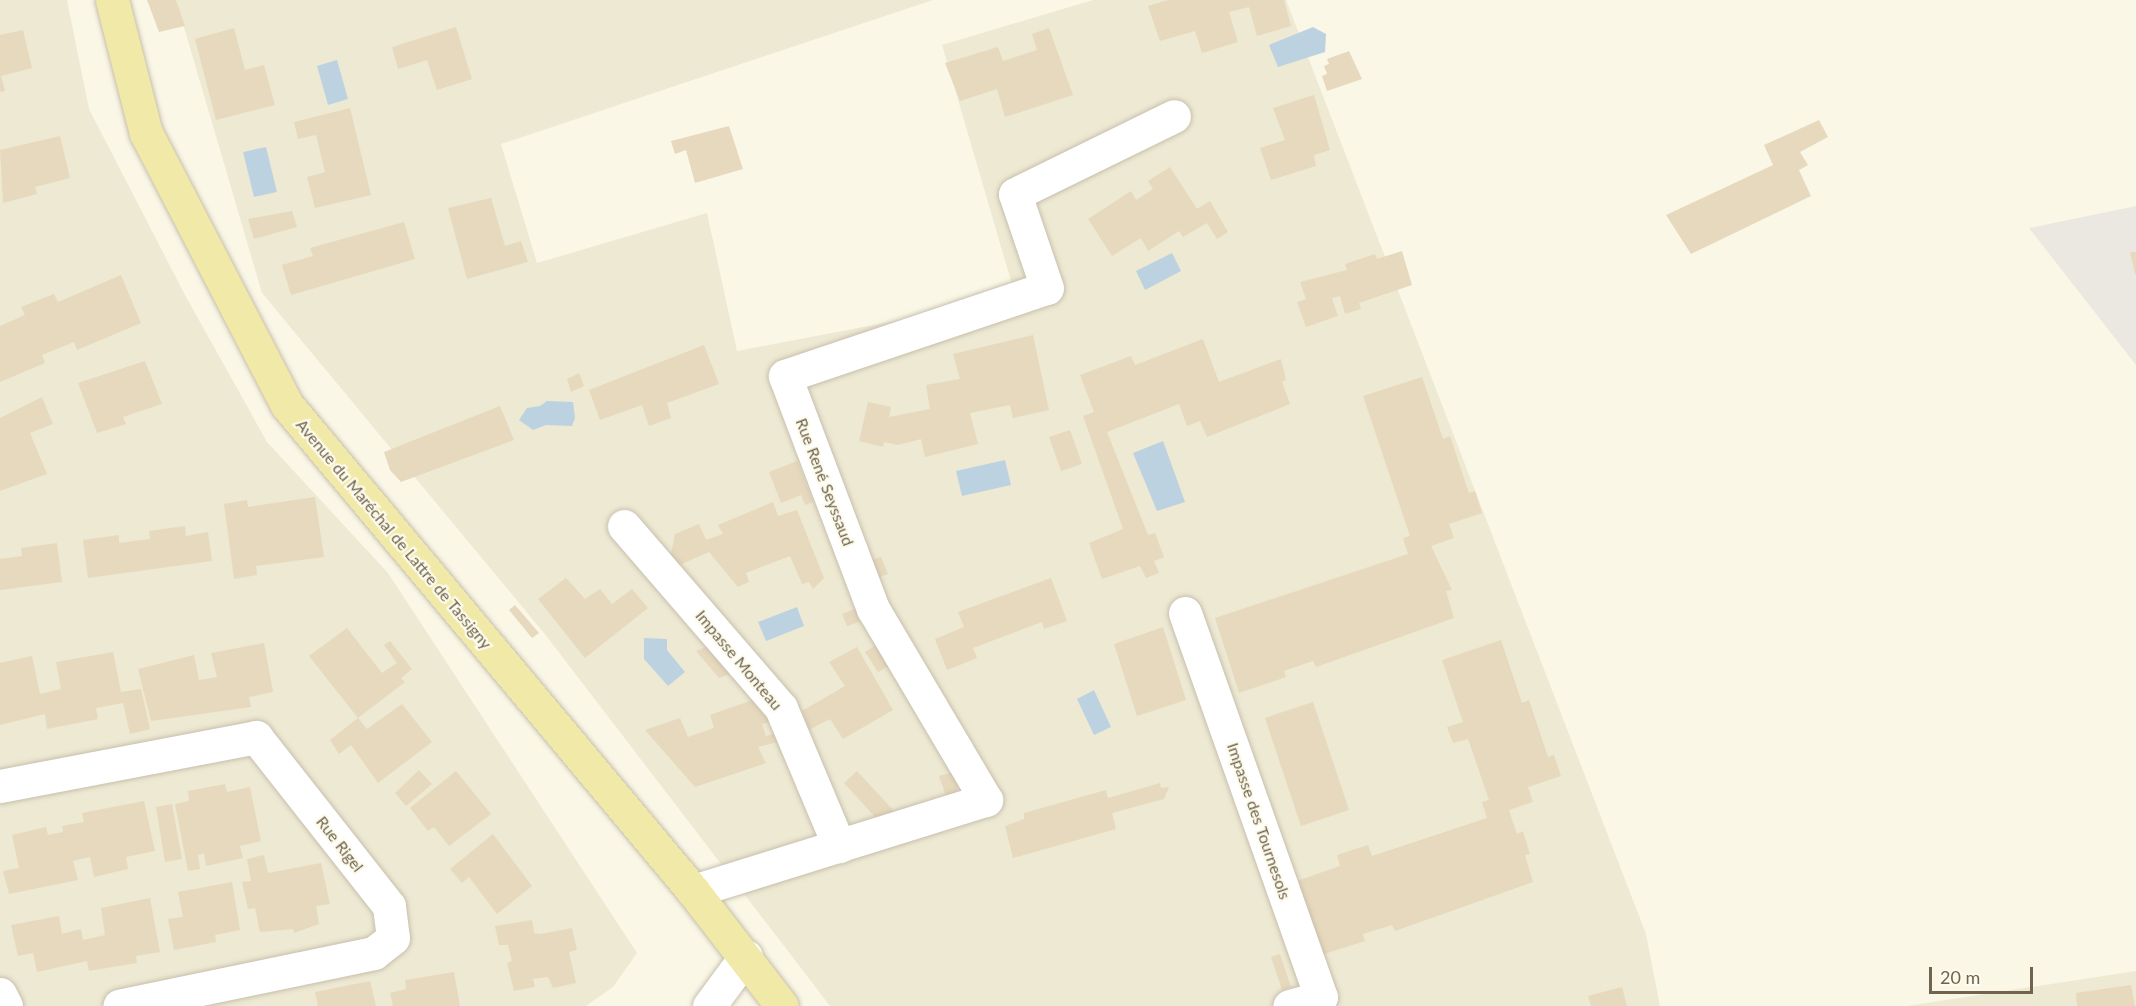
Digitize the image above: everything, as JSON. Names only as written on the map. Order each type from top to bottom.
[{"type":"main road","name":"Avenue du Maréchal de Lattre de Tassigny","points":[[112,0],[146,133],[287,405],[693,891],[746,956],[782,1006]]},
{"type":"street","name":"Rue René Seyssaud","points":[[693,891],[986,800],[873,609],[785,376],[1047,288],[1015,194],[1174,116]]},
{"type":"street","name":"Impasse Monteau","points":[[624,526],[781,708],[839,846]]},
{"type":"street","name":"Impasse des Tournesols","points":[[1185,613],[1321,998],[1288,1006]]},
{"type":"street","name":"Rue Rigel","points":[[0,786],[256,737],[389,906],[393,938],[374,953],[119,1006]]},
{"type":"street","points":[[709,1006],[746,956]]},
{"type":"street","points":[[0,994],[6,1006]]},
{"type":"shaded area","points":[[0,0],[67,0],[89,109],[185,295],[267,442],[388,573],[637,953],[613,987],[586,1006],[0,1006]]},
{"type":"shaded area","points":[[176,0],[933,0],[501,144],[537,263],[707,213],[737,351],[1016,298],[942,45],[1093,0],[1286,0],[1646,934],[1660,1006],[830,1006],[544,633],[262,293]]},
{"type":"shaded area","points":[[2136,206],[2136,365],[2029,228]]},
{"type":"shaded area","points":[[2136,971],[2136,1006],[1907,1006]]},
{"type":"water","points":[[1313,27],[1326,34],[1325,52],[1278,67],[1269,45]]},
{"type":"water","points":[[337,60],[348,99],[328,105],[317,66]]},
{"type":"water","points":[[266,147],[277,192],[254,197],[243,152]]},
{"type":"water","points":[[1172,253],[1181,271],[1145,290],[1136,271]]},
{"type":"water","points":[[547,401],[573,402],[575,418],[572,426],[546,425],[533,430],[519,420],[527,408],[540,406]]},
{"type":"water","points":[[1163,441],[1185,502],[1157,511],[1133,453]]},
{"type":"water","points":[[1005,460],[1011,485],[962,496],[956,471]]},
{"type":"water","points":[[797,607],[804,626],[766,641],[758,622]]},
{"type":"water","points":[[644,638],[667,639],[667,650],[685,672],[668,686],[644,659]]},
{"type":"water","points":[[1094,690],[1111,727],[1094,735],[1077,699]]},
{"type":"building","points":[[147,0],[176,0],[185,26],[159,32]]},
{"type":"building","points":[[1168,0],[1284,0],[1291,26],[1257,36],[1249,7],[1229,12],[1238,42],[1202,53],[1195,31],[1160,41],[1148,6]]},
{"type":"building","points":[[456,27],[472,79],[437,90],[427,60],[398,69],[392,47]]},
{"type":"building","points":[[234,28],[245,70],[264,65],[275,105],[216,120],[195,39]]},
{"type":"building","points":[[1049,28],[1073,95],[1005,117],[997,89],[960,101],[945,63],[998,47],[1003,61],[1037,50],[1032,34]]},
{"type":"building","points":[[23,30],[32,68],[1,76],[5,91],[0,92],[0,35]]},
{"type":"building","points":[[1349,51],[1362,79],[1327,91],[1322,76],[1327,74],[1324,66],[1329,64],[1327,59]]},
{"type":"building","points":[[1314,95],[1330,150],[1314,155],[1316,166],[1271,180],[1260,148],[1285,140],[1273,108]]},
{"type":"building","points":[[350,108],[371,195],[315,208],[307,177],[325,172],[316,135],[298,139],[294,122]]},
{"type":"building","points":[[1819,120],[1828,137],[1800,152],[1808,165],[1799,170],[1811,196],[1691,254],[1666,215],[1773,165],[1764,145]]},
{"type":"building","points":[[729,126],[743,169],[695,183],[686,150],[675,154],[671,141]]},
{"type":"building","points":[[60,136],[70,178],[35,187],[37,194],[3,203],[0,150]]},
{"type":"building","points":[[1170,167],[1197,209],[1210,201],[1228,232],[1217,239],[1207,223],[1183,237],[1179,231],[1148,251],[1141,238],[1112,256],[1088,219],[1131,191],[1136,200],[1153,189],[1148,181]]},
{"type":"building","points":[[491,198],[505,246],[521,241],[528,262],[467,279],[448,208]]},
{"type":"building","points":[[292,211],[297,227],[254,239],[248,219]]},
{"type":"building","points":[[404,222],[415,259],[291,295],[282,265],[313,256],[310,248]]},
{"type":"building","points":[[1402,251],[1412,285],[1359,303],[1361,309],[1345,314],[1340,296],[1332,298],[1338,316],[1306,327],[1297,302],[1306,299],[1300,282],[1347,270],[1345,264],[1375,254],[1377,259]]},
{"type":"building","points":[[2130,252],[2136,252],[2136,274],[2135,274]]},
{"type":"building","points":[[121,275],[141,323],[77,350],[74,342],[42,355],[45,363],[0,382],[0,326],[25,315],[21,307],[54,294],[58,302]]},
{"type":"building","points":[[1033,335],[1049,410],[1013,418],[1010,405],[970,413],[978,444],[925,457],[921,439],[898,445],[884,442],[883,447],[859,441],[868,402],[891,407],[889,417],[930,409],[926,385],[960,379],[953,354]]},
{"type":"building","points":[[1203,339],[1219,382],[1281,359],[1286,380],[1282,382],[1290,404],[1207,437],[1200,421],[1187,426],[1179,404],[1107,432],[1148,535],[1155,533],[1164,557],[1154,561],[1159,573],[1146,578],[1140,566],[1102,579],[1089,543],[1123,529],[1083,416],[1094,412],[1080,375],[1131,356],[1135,365]]},
{"type":"building","points":[[704,345],[719,384],[667,403],[671,418],[649,426],[642,405],[600,420],[589,390]]},
{"type":"building","points":[[145,361],[162,404],[123,417],[126,424],[97,433],[78,383]]},
{"type":"building","points":[[579,373],[584,386],[571,392],[567,379]]},
{"type":"building","points":[[1422,377],[1443,439],[1450,436],[1469,493],[1475,491],[1482,513],[1449,524],[1454,538],[1431,546],[1452,590],[1446,591],[1454,618],[1316,667],[1313,661],[1284,671],[1286,677],[1239,693],[1215,618],[1408,554],[1403,538],[1410,536],[1363,396]]},
{"type":"building","points":[[42,397],[53,424],[30,433],[47,474],[0,491],[0,418]]},
{"type":"building","points":[[500,406],[514,440],[401,482],[390,470],[384,452]]},
{"type":"building","points":[[1070,430],[1082,464],[1061,471],[1049,437]]},
{"type":"building","points":[[797,461],[813,502],[805,505],[801,495],[781,503],[769,472]]},
{"type":"building","points":[[315,497],[324,557],[256,566],[257,575],[234,579],[224,504],[247,500],[248,507]]},
{"type":"building","points":[[773,502],[778,516],[797,510],[824,578],[813,589],[809,582],[802,584],[790,556],[746,573],[749,582],[738,587],[709,552],[675,567],[671,554],[675,534],[699,524],[706,540],[723,534],[718,525]]},
{"type":"building","points":[[185,526],[186,536],[208,532],[212,561],[88,578],[83,540],[119,535],[119,543],[150,539],[149,531]]},
{"type":"building","points":[[57,543],[62,582],[0,590],[0,559],[22,556],[21,548]]},
{"type":"building","points":[[881,557],[888,574],[877,578],[871,560]]},
{"type":"building","points":[[566,578],[585,599],[600,589],[612,604],[632,589],[648,608],[585,658],[538,599]]},
{"type":"building","points":[[1051,578],[1067,621],[1044,629],[1042,622],[973,648],[977,658],[947,670],[935,639],[964,627],[958,612]]},
{"type":"building","points":[[515,605],[539,633],[532,638],[509,610]]},
{"type":"building","points":[[855,609],[862,621],[847,626],[842,614]]},
{"type":"building","points":[[1163,627],[1186,700],[1137,716],[1114,644]]},
{"type":"building","points":[[347,628],[382,673],[397,663],[384,645],[390,641],[412,669],[401,678],[405,682],[358,718],[309,656]]},
{"type":"building","points":[[1501,640],[1522,703],[1529,700],[1548,757],[1554,755],[1561,776],[1528,787],[1533,802],[1509,810],[1517,834],[1523,831],[1530,854],[1525,855],[1533,882],[1395,931],[1392,925],[1363,934],[1365,941],[1318,956],[1294,882],[1340,866],[1337,855],[1368,845],[1372,856],[1487,818],[1482,802],[1489,800],[1468,739],[1453,743],[1447,727],[1463,722],[1442,660]]},
{"type":"building","points":[[264,643],[273,692],[249,697],[251,707],[151,721],[138,669],[194,655],[199,680],[217,677],[211,653]]},
{"type":"building","points":[[711,645],[735,672],[719,678],[696,651]]},
{"type":"building","points":[[876,645],[889,666],[878,672],[865,652]]},
{"type":"building","points":[[857,647],[893,710],[843,739],[830,719],[809,730],[802,711],[845,686],[829,662]]},
{"type":"building","points":[[113,652],[121,692],[141,689],[150,729],[130,734],[123,703],[96,708],[98,719],[47,729],[45,714],[0,725],[0,663],[32,656],[40,694],[61,689],[56,662]]},
{"type":"building","points":[[758,698],[777,720],[762,724],[766,736],[783,732],[785,740],[758,747],[766,763],[695,787],[645,730],[680,718],[688,737],[714,728],[710,715]]},
{"type":"building","points":[[1313,702],[1349,810],[1301,826],[1265,718]]},
{"type":"building","points":[[402,704],[432,742],[378,783],[351,745],[339,754],[330,740],[358,718],[367,729]]},
{"type":"building","points":[[419,770],[432,784],[406,806],[395,793]]},
{"type":"building","points":[[456,771],[491,814],[449,846],[434,827],[428,831],[410,808]]},
{"type":"building","points":[[857,771],[895,812],[876,818],[844,783]]},
{"type":"building","points":[[953,772],[959,782],[955,794],[946,796],[939,776]]},
{"type":"building","points":[[1160,783],[1161,788],[1169,787],[1164,799],[1112,813],[1116,829],[1013,858],[1005,826],[1024,819],[1024,813],[1106,790],[1108,798]]},
{"type":"building","points":[[225,784],[227,792],[250,787],[261,841],[240,846],[243,858],[206,866],[204,853],[198,855],[200,869],[188,871],[175,804],[189,801],[188,791]]},
{"type":"building","points":[[144,801],[155,851],[126,857],[128,869],[94,877],[90,857],[73,861],[78,880],[9,894],[3,871],[19,868],[12,835],[46,827],[48,835],[63,832],[62,826],[84,822],[82,813]]},
{"type":"building","points":[[172,804],[182,859],[165,862],[156,807]]},
{"type":"building","points":[[493,834],[532,886],[497,914],[469,877],[462,883],[450,869]]},
{"type":"building","points":[[264,855],[268,873],[321,863],[330,904],[316,906],[319,924],[294,933],[293,929],[260,932],[255,908],[248,909],[242,882],[251,881],[247,859]]},
{"type":"building","points":[[232,882],[240,930],[215,935],[216,942],[174,950],[168,919],[183,917],[178,892]]},
{"type":"building","points":[[150,898],[160,952],[136,956],[137,963],[89,971],[87,961],[37,972],[33,953],[18,956],[11,925],[59,916],[62,934],[81,929],[83,940],[105,935],[101,908]]},
{"type":"building","points":[[532,920],[534,933],[541,934],[572,928],[577,950],[569,952],[576,983],[553,988],[548,977],[533,979],[535,987],[514,991],[507,963],[512,961],[508,945],[499,945],[495,926]]},
{"type":"building","points":[[1280,954],[1291,987],[1282,990],[1271,957]]},
{"type":"building","points":[[454,972],[460,1006],[393,1006],[390,993],[406,989],[405,980]]},
{"type":"building","points":[[370,981],[376,1006],[318,1006],[315,992]]},
{"type":"building","points":[[2131,985],[2135,1006],[2077,1006],[2076,993]]},
{"type":"building","points":[[1622,987],[1627,1006],[1591,1006],[1588,996]]}]
